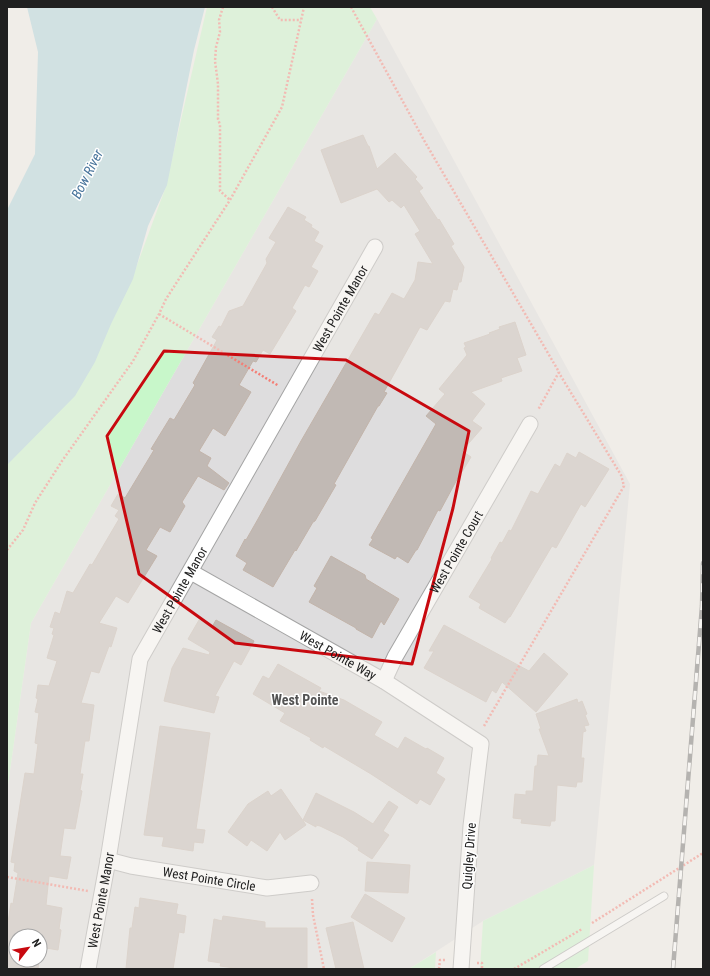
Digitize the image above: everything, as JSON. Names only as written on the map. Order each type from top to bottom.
[{"type":"street","name":"West Pointe Manor","points":[[88,969],[108,860],[140,659],[375,247]]},
{"type":"street","name":"West Pointe Court","points":[[384,681],[395,657],[530,424]]},
{"type":"street","name":"West Pointe Way","points":[[191,572],[384,681],[479,742]]},
{"type":"street","name":"Quigley Drive","points":[[461,969],[471,826],[479,742]]},
{"type":"street","name":"West Pointe Circle","points":[[108,860],[131,866],[267,888],[311,882]]},
{"type":"lane","points":[[542,969],[664,896]]},
{"type":"path","points":[[223,7],[219,20],[220,32],[216,47],[215,61],[218,84],[218,119],[220,125],[220,191],[230,200]]},
{"type":"path","points":[[272,7],[280,20],[301,20]]},
{"type":"path","points":[[7,550],[23,530],[35,503],[62,461],[133,361],[160,314],[166,299],[230,200],[282,107],[304,7]]},
{"type":"path","points":[[351,7],[425,142],[621,475],[624,486],[479,742]]},
{"type":"path","points":[[160,314],[292,394]]},
{"type":"path","points":[[530,424],[559,372]]},
{"type":"path","points":[[514,969],[589,925],[703,853]]},
{"type":"path","points":[[7,877],[88,891]]},
{"type":"path","points":[[311,882],[313,914],[324,969]]},
{"type":"path","points":[[439,969],[440,960],[444,960]]},
{"type":"path","points":[[476,963],[482,963],[482,969]]},
{"type":"highlighted area","points":[[164,351],[346,360],[469,431],[453,508],[412,664],[235,643],[139,574],[107,436]]},
{"type":"shaded area","points":[[377,19],[630,484],[594,865],[483,921],[409,969],[7,969],[7,792],[31,623]]},
{"type":"green space","points":[[207,7],[370,7],[377,19],[31,623],[7,792],[7,464],[130,284],[165,189]]},
{"type":"green space","points":[[594,865],[588,961],[575,969],[480,969],[483,921]]},
{"type":"green space","points":[[436,952],[435,969],[409,969]]},
{"type":"water","name":"Bow River","points":[[27,7],[205,7],[194,50],[167,185],[148,226],[133,279],[111,324],[95,362],[75,396],[7,465],[7,210],[35,154],[38,52]]},
{"type":"building","points":[[363,135],[369,146],[377,169],[395,153],[417,177],[415,179],[423,188],[419,191],[438,220],[439,219],[454,244],[451,246],[464,267],[461,282],[459,282],[457,290],[453,289],[450,302],[445,301],[427,330],[420,327],[384,392],[387,393],[378,406],[334,484],[336,485],[273,587],[243,570],[247,563],[236,556],[375,313],[379,315],[392,293],[404,299],[415,280],[418,262],[433,264],[415,234],[420,231],[404,205],[401,208],[392,200],[389,202],[377,189],[341,203],[321,150]]},
{"type":"building","points":[[288,207],[306,217],[304,220],[319,232],[314,241],[323,246],[311,267],[318,271],[309,287],[305,285],[292,308],[296,311],[270,354],[263,350],[256,362],[253,361],[239,385],[251,392],[225,436],[213,428],[199,451],[211,458],[207,466],[229,483],[224,490],[198,476],[182,502],[185,506],[170,532],[160,527],[146,550],[157,556],[128,603],[116,596],[99,623],[117,628],[111,647],[109,646],[99,673],[91,671],[81,703],[94,705],[89,741],[85,741],[80,774],[83,774],[80,790],[82,791],[75,829],[64,828],[60,856],[71,857],[67,879],[49,876],[46,905],[62,908],[58,950],[48,948],[48,928],[8,928],[8,968],[38,968],[7,969],[7,922],[11,903],[13,904],[18,873],[14,871],[15,863],[11,862],[25,773],[34,774],[38,744],[35,743],[39,713],[35,712],[38,699],[36,698],[38,685],[49,686],[57,661],[47,658],[54,635],[52,634],[54,628],[50,627],[55,612],[60,614],[67,591],[73,593],[90,564],[92,565],[119,519],[115,516],[119,510],[111,506],[118,494],[125,498],[154,450],[151,449],[170,418],[174,420],[195,385],[193,383],[217,340],[212,337],[219,326],[221,327],[229,311],[243,306],[267,263],[266,259],[276,242],[269,238]]},
{"type":"building","points":[[515,322],[526,355],[517,358],[522,371],[501,378],[502,381],[471,392],[485,404],[472,421],[482,428],[462,451],[471,457],[461,472],[440,511],[438,510],[417,550],[408,563],[397,556],[395,559],[369,545],[373,539],[371,538],[436,424],[426,416],[445,394],[439,389],[467,355],[464,348],[466,347],[464,343],[490,334],[489,333],[500,329],[499,327]]},
{"type":"building","points":[[579,452],[609,469],[585,507],[581,504],[556,548],[552,546],[505,623],[479,608],[481,604],[469,597],[492,559],[491,558],[500,542],[502,543],[509,530],[511,531],[531,491],[538,494],[555,464],[560,467],[567,453],[576,458]]},
{"type":"building","points":[[331,556],[365,575],[366,579],[399,599],[384,625],[381,621],[372,638],[309,602],[317,588],[314,586]]},
{"type":"building","points":[[199,620],[212,627],[216,620],[254,641],[241,665],[234,661],[215,696],[219,697],[214,713],[164,701],[172,668],[183,648],[209,655],[210,652],[188,639]]},
{"type":"building","points":[[444,625],[529,671],[544,653],[568,674],[536,712],[502,682],[496,693],[492,690],[486,702],[424,668],[434,651],[429,651]]},
{"type":"building","points":[[278,664],[321,688],[319,691],[344,700],[382,722],[374,735],[398,749],[405,737],[444,758],[436,773],[445,779],[430,805],[420,799],[417,804],[371,774],[324,746],[323,748],[310,740],[311,738],[280,721],[285,713],[253,694],[263,676],[269,679]]},
{"type":"building","points":[[577,699],[578,703],[582,701],[589,725],[584,726],[586,731],[583,732],[581,758],[584,758],[582,782],[577,782],[576,787],[557,785],[555,821],[551,821],[550,826],[521,823],[522,819],[513,818],[515,794],[526,795],[526,791],[533,791],[535,766],[537,766],[538,755],[549,756],[539,729],[541,729],[536,714]]},
{"type":"building","points":[[160,726],[210,733],[196,829],[205,830],[203,843],[194,842],[193,851],[162,846],[164,837],[144,835]]},
{"type":"building","points":[[281,789],[306,825],[285,840],[280,832],[267,851],[251,840],[247,846],[228,832],[248,804],[268,791],[271,796]]},
{"type":"building","points":[[316,793],[354,812],[373,824],[389,801],[398,807],[383,831],[389,835],[372,859],[358,850],[359,848],[343,837],[320,826],[316,825],[316,827],[303,820]]},
{"type":"building","points":[[367,862],[410,865],[408,893],[365,891]]},
{"type":"building","points":[[365,894],[405,918],[392,942],[351,917]]},
{"type":"building","points":[[140,898],[178,904],[176,914],[186,916],[184,933],[179,932],[173,969],[126,969],[130,928],[132,928],[135,907],[139,908]]},
{"type":"building","points":[[223,916],[265,922],[265,928],[307,928],[307,969],[242,969],[220,966],[221,963],[208,961],[214,919],[222,921]]},
{"type":"building","points":[[353,922],[364,969],[336,969],[326,928]]},
{"type":"railway","points":[[673,969],[702,606],[703,563]]},
{"type":"district","name":"West Pointe","points":[[305,700]]}]
